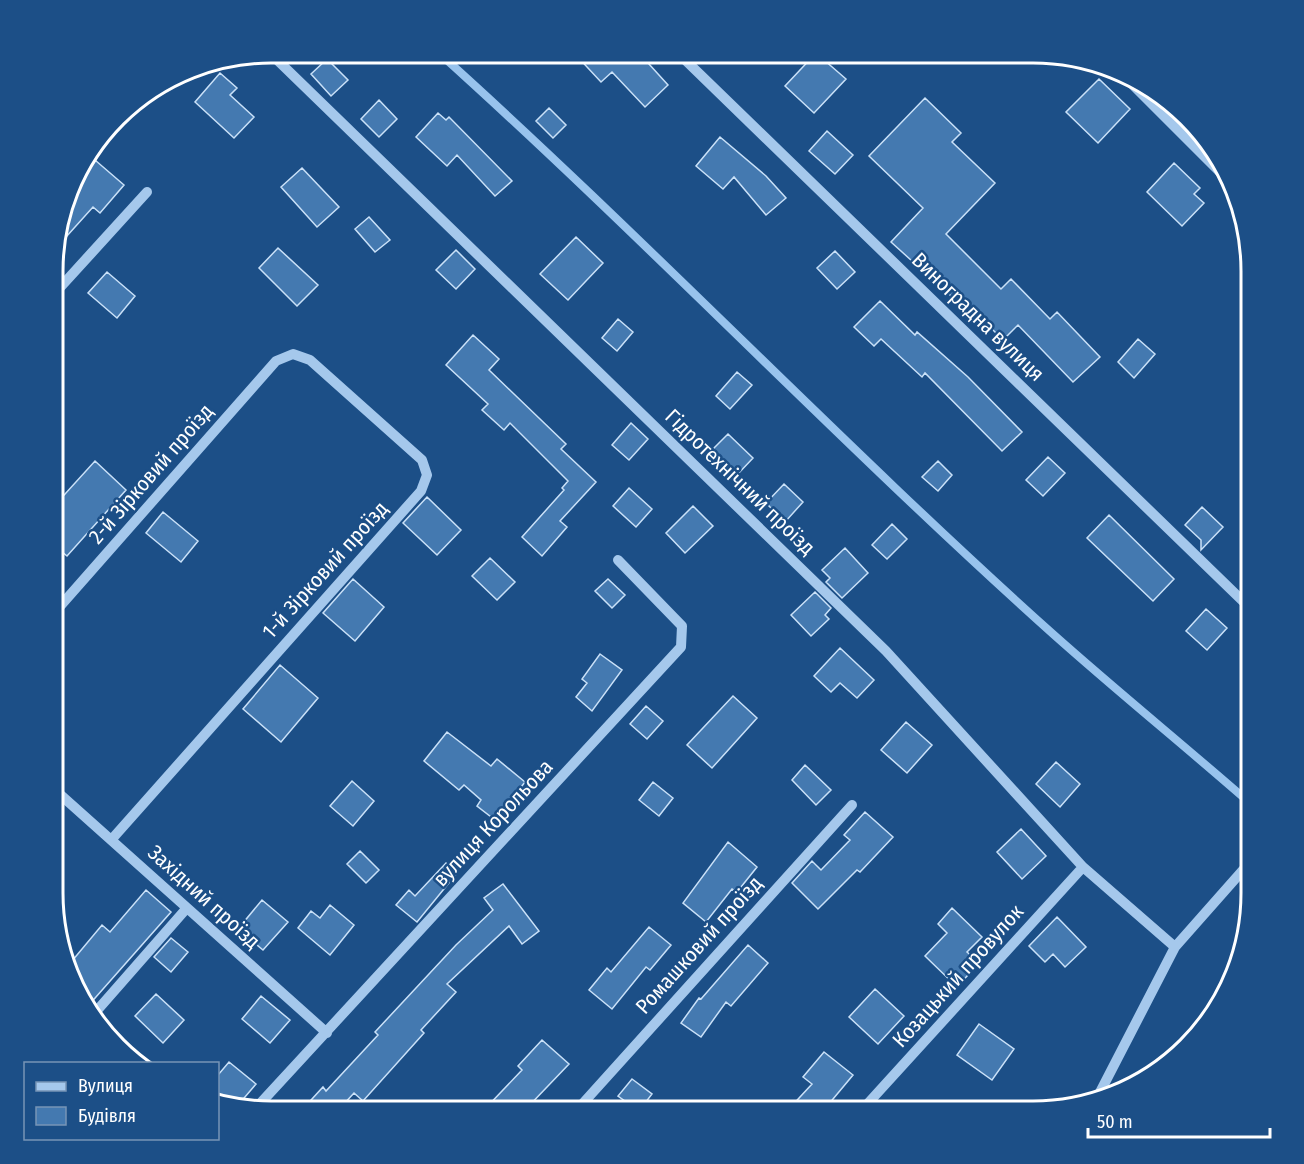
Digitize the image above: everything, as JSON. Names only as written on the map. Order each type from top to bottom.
[{"type":"street","name":"Гідротехнічний проїзд","points":[[280,63],[886,651],[1083,867],[1175,946]]},
{"type":"street","name":"Виноградна вулиця","points":[[688,63],[1241,599]]},
{"type":"street","points":[[1143,95],[1209,160]]},
{"type":"street","points":[[63,284],[147,192]]},
{"type":"street","name":"1-й Зірковий проїзд","points":[[112,839],[421,491],[427,475],[422,460],[310,360],[293,354],[276,361]]},
{"type":"street","name":"2-й Зірковий проїзд","points":[[63,603],[276,361]]},
{"type":"street","name":"вулиця Корольова","points":[[263,1100],[681,647],[682,626],[618,560]]},
{"type":"street","name":"Західний проїзд","points":[[63,797],[327,1033]]},
{"type":"street","name":"Ромашковий проїзд","points":[[585,1101],[852,805]]},
{"type":"street","name":"Козацький провулок","points":[[870,1101],[1083,867]]},
{"type":"street","points":[[1102,1089],[1175,946],[1241,872]]},
{"type":"street","points":[[98,1009],[186,909]]},
{"type":"building","points":[[323,63],[331,63],[348,80],[331,96],[311,74]]},
{"type":"building","points":[[583,63],[648,63],[668,85],[645,107],[612,72],[601,82]]},
{"type":"building","points":[[807,63],[828,63],[846,79],[814,113],[785,86]]},
{"type":"building","points":[[220,73],[237,88],[230,95],[254,117],[234,138],[195,102]]},
{"type":"building","points":[[1099,79],[1130,109],[1098,143],[1066,112]]},
{"type":"building","points":[[925,98],[961,133],[952,142],[995,183],[946,234],[1001,289],[1011,279],[1050,319],[1057,312],[1100,357],[1073,382],[1018,325],[1003,340],[963,300],[959,304],[914,259],[912,261],[891,242],[923,208],[869,156]]},
{"type":"building","points":[[379,100],[397,119],[379,137],[361,119]]},
{"type":"building","points":[[549,108],[566,125],[553,138],[536,121]]},
{"type":"building","points":[[438,113],[446,120],[449,117],[512,181],[495,196],[457,155],[447,166],[416,137]]},
{"type":"building","points":[[827,131],[853,155],[835,174],[809,151]]},
{"type":"building","points":[[720,137],[766,176],[786,198],[766,215],[734,177],[723,189],[696,166]]},
{"type":"building","points":[[95,160],[124,185],[100,213],[93,207],[66,237],[74,204]]},
{"type":"building","points":[[1174,163],[1200,188],[1194,194],[1204,203],[1182,226],[1147,192]]},
{"type":"building","points":[[302,168],[339,207],[317,227],[281,187]]},
{"type":"building","points":[[369,217],[390,240],[375,252],[355,229]]},
{"type":"building","points":[[576,237],[603,263],[568,300],[540,274]]},
{"type":"building","points":[[278,248],[318,285],[297,306],[259,268]]},
{"type":"building","points":[[456,250],[475,269],[456,289],[436,270]]},
{"type":"building","points":[[835,251],[855,272],[837,289],[817,268]]},
{"type":"building","points":[[107,272],[135,296],[117,318],[88,293]]},
{"type":"building","points":[[880,301],[915,335],[917,332],[968,377],[1022,432],[1002,451],[925,373],[922,377],[881,339],[874,346],[854,327]]},
{"type":"building","points":[[618,319],[633,332],[617,351],[602,338]]},
{"type":"building","points":[[473,335],[499,359],[489,370],[566,444],[561,449],[596,482],[560,521],[567,527],[542,556],[522,537],[564,490],[562,488],[568,481],[510,423],[504,430],[482,410],[488,404],[446,365]]},
{"type":"building","points":[[1138,339],[1155,354],[1134,378],[1118,362]]},
{"type":"building","points":[[737,372],[752,385],[730,409],[716,396]]},
{"type":"building","points":[[631,423],[648,439],[629,460],[612,445]]},
{"type":"building","points":[[728,434],[753,458],[736,476],[711,451]]},
{"type":"building","points":[[1048,457],[1065,473],[1043,496],[1026,480]]},
{"type":"building","points":[[95,461],[126,490],[67,556],[63,553],[63,496]]},
{"type":"building","points":[[938,461],[952,475],[938,491],[922,477]]},
{"type":"building","points":[[784,484],[803,502],[785,522],[766,503]]},
{"type":"building","points":[[629,488],[652,509],[636,527],[613,506]]},
{"type":"building","points":[[427,497],[461,530],[437,555],[403,523]]},
{"type":"building","points":[[693,506],[713,526],[685,553],[666,533]]},
{"type":"building","points":[[1202,507],[1223,527],[1201,550],[1201,540],[1185,525]]},
{"type":"building","points":[[163,512],[198,541],[181,562],[146,533]]},
{"type":"building","points":[[1109,515],[1174,579],[1153,601],[1087,538]]},
{"type":"building","points":[[892,524],[907,539],[887,559],[872,545]]},
{"type":"building","points":[[845,548],[868,573],[842,598],[826,582],[830,578],[822,570]]},
{"type":"building","points":[[490,558],[515,582],[497,600],[472,576]]},
{"type":"building","points":[[353,579],[384,607],[355,641],[323,613]]},
{"type":"building","points":[[608,579],[625,595],[612,608],[595,591]]},
{"type":"building","points":[[815,592],[831,608],[825,615],[829,619],[811,636],[791,615]]},
{"type":"building","points":[[1206,609],[1227,628],[1207,650],[1186,631]]},
{"type":"building","points":[[840,648],[874,680],[857,698],[840,683],[831,692],[814,676]]},
{"type":"building","points":[[600,654],[622,670],[592,711],[576,697],[587,683],[582,679]]},
{"type":"building","points":[[280,665],[318,698],[281,742],[243,709]]},
{"type":"building","points":[[733,696],[757,718],[712,768],[687,745]]},
{"type":"building","points":[[646,706],[663,721],[647,739],[630,724]]},
{"type":"building","points":[[906,722],[932,745],[907,773],[881,750]]},
{"type":"building","points":[[447,732],[491,766],[497,759],[525,782],[495,820],[477,806],[481,800],[464,785],[459,790],[424,761]]},
{"type":"building","points":[[1056,762],[1080,784],[1060,807],[1036,784]]},
{"type":"building","points":[[805,765],[831,790],[816,805],[792,780]]},
{"type":"building","points":[[352,781],[374,801],[353,826],[330,806]]},
{"type":"building","points":[[653,782],[673,798],[659,816],[639,800]]},
{"type":"building","points":[[865,812],[893,837],[860,872],[857,870],[818,909],[792,883],[812,861],[821,870],[850,840],[844,835]]},
{"type":"building","points":[[1021,829],[1046,856],[1022,879],[997,852]]},
{"type":"building","points":[[728,842],[757,867],[737,892],[732,889],[706,922],[683,903]]},
{"type":"building","points":[[360,851],[379,870],[366,883],[347,864]]},
{"type":"building","points":[[446,863],[457,873],[417,922],[396,905],[409,890],[415,896]]},
{"type":"building","points":[[503,884],[539,931],[522,944],[509,926],[447,984],[456,992],[421,1030],[424,1033],[363,1101],[354,1093],[347,1101],[310,1101],[323,1087],[326,1091],[378,1035],[375,1032],[456,945],[493,910],[484,898]]},
{"type":"building","points":[[146,890],[171,912],[93,1000],[84,985],[74,959],[102,925],[110,932]]},
{"type":"building","points":[[262,900],[288,922],[263,950],[238,929]]},
{"type":"building","points":[[330,905],[354,925],[330,955],[298,928],[311,911],[320,918]]},
{"type":"building","points":[[952,908],[982,937],[967,952],[979,963],[957,987],[925,956],[947,933],[938,924]]},
{"type":"building","points":[[1057,917],[1086,947],[1065,967],[1053,954],[1045,962],[1029,946]]},
{"type":"building","points":[[649,927],[671,945],[650,970],[646,967],[612,1009],[589,990],[607,968],[611,972]]},
{"type":"building","points":[[171,938],[188,952],[171,972],[154,957]]},
{"type":"building","points":[[748,945],[768,963],[731,1006],[726,1002],[701,1037],[681,1023],[699,998],[701,999]]},
{"type":"building","points":[[875,989],[904,1016],[878,1044],[849,1017]]},
{"type":"building","points":[[156,994],[184,1020],[163,1043],[135,1016]]},
{"type":"building","points":[[261,996],[290,1020],[270,1043],[242,1019]]},
{"type":"building","points":[[979,1024],[1014,1049],[992,1080],[957,1055]]},
{"type":"building","points":[[542,1040],[569,1064],[534,1101],[493,1101],[522,1070],[518,1066]]},
{"type":"building","points":[[824,1052],[853,1075],[831,1101],[796,1101],[812,1084],[803,1077]]},
{"type":"building","points":[[229,1062],[256,1084],[243,1099],[219,1094],[219,1074]]},
{"type":"building","points":[[632,1079],[652,1094],[647,1101],[625,1101],[618,1096]]},
{"type":"waterway","points":[[450,63],[594,197],[975,563],[1078,656],[1241,795]]}]
